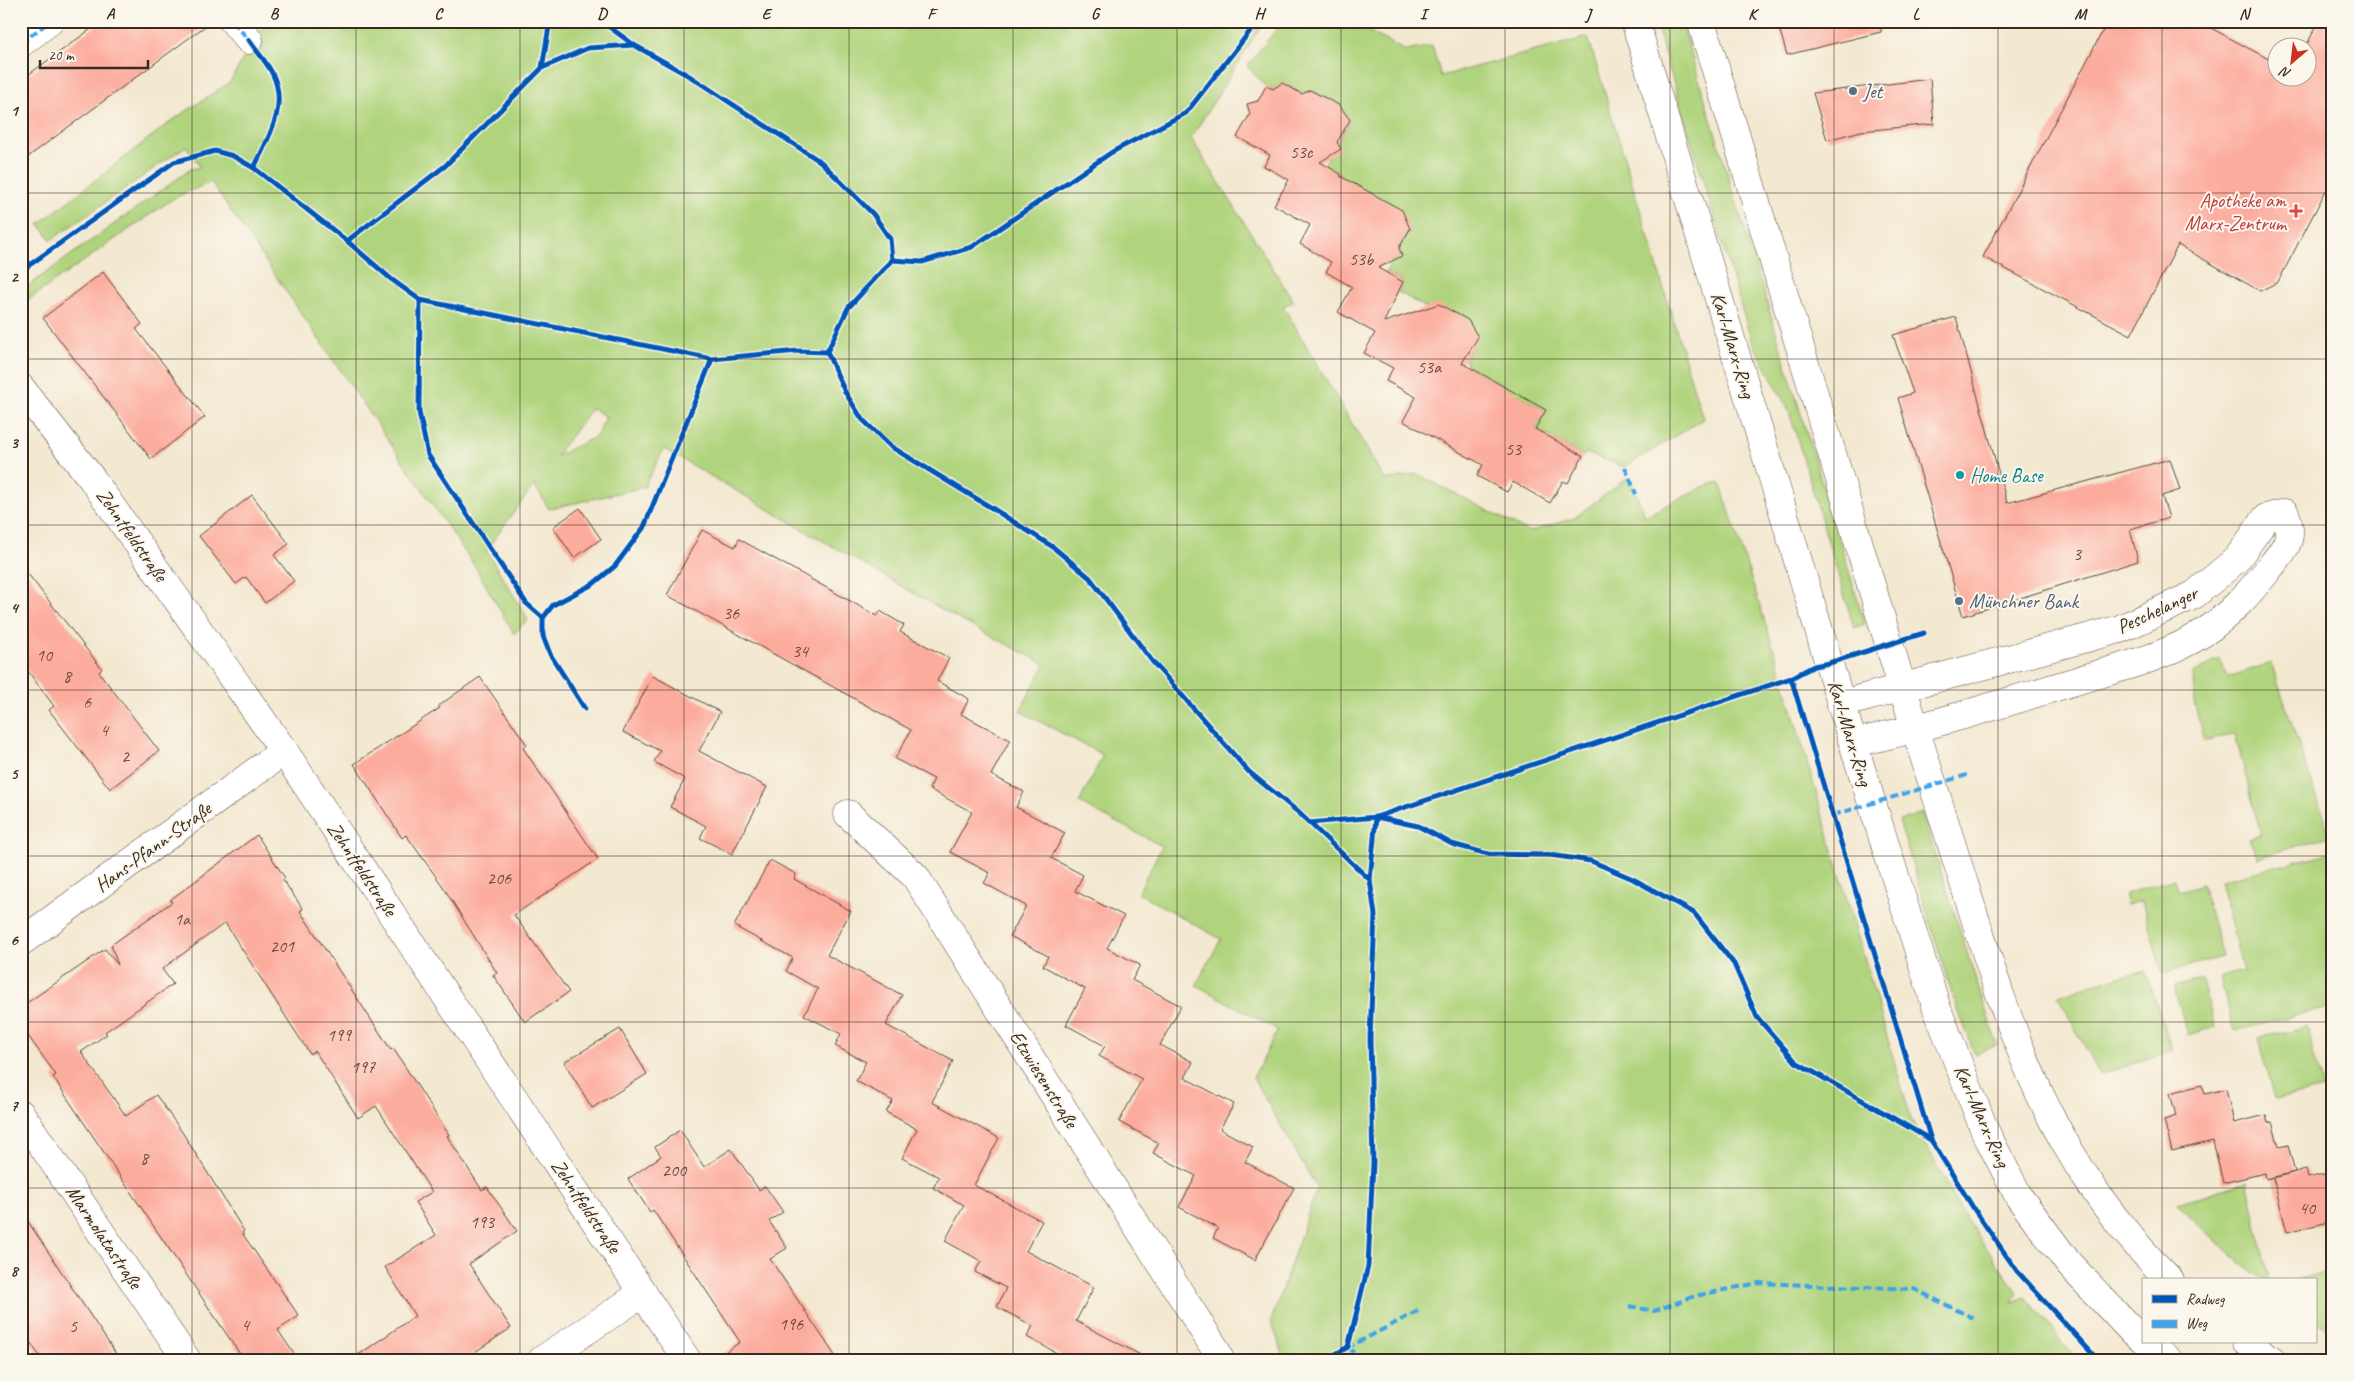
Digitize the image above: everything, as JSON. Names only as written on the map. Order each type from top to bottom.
[{"type":"street","points":[[21,43],[50,21]]},
{"type":"street","name":"Karl-Marx-Ring","points":[[1635,21],[1853,743],[1938,1008],[1985,1131],[2019,1197],[2069,1264],[2129,1328],[2142,1338]]},
{"type":"street","points":[[1701,21],[1914,730],[2000,998],[2018,1048],[2059,1136],[2092,1188],[2122,1228],[2168,1278]]},
{"type":"street","name":"Zehntfeldstraße","points":[[21,388],[92,479],[284,751],[687,1360]]},
{"type":"street","name":"Peschelanger","points":[[1841,704],[2120,629],[2194,595],[2237,559],[2266,518],[2285,513],[2291,527],[2291,536],[2284,549],[2242,602],[2204,633],[2168,652],[1914,730],[1853,743]]},
{"type":"street","name":"Hans-Pfann-Straße","points":[[21,942],[284,751]]},
{"type":"street","name":"Etzwiesenstraße","points":[[848,814],[915,876],[1211,1341],[1220,1360]]},
{"type":"street","name":"Marmolatastraße","points":[[21,1114],[187,1360]]},
{"type":"street","points":[[542,1360],[643,1293]]},
{"type":"street","points":[[2149,1344],[2168,1360]]},
{"type":"street","points":[[2249,1344],[2272,1360]]},
{"type":"green space","points":[[272,21],[1264,21],[1191,138],[1294,302],[1283,306],[1385,480],[1417,474],[1529,532],[1574,518],[1629,477],[1645,516],[1707,485],[1720,482],[1781,672],[1911,1119],[1967,1220],[2017,1292],[2012,1302],[2026,1297],[2078,1360],[1285,1360],[1271,1321],[1317,1188],[1253,1078],[1278,1030],[1196,985],[1221,939],[1138,893],[1162,846],[1079,803],[1103,755],[1020,711],[1045,664],[960,620],[664,449],[644,487],[549,509],[534,485],[486,550],[528,619],[514,634],[474,565],[211,182],[174,198],[25,302],[21,298],[21,291],[191,169],[200,167],[186,146],[51,240],[39,224],[170,122],[230,82],[258,32]],"holes":[[[592,408],[606,417],[597,436],[556,456]]]},
{"type":"green space","points":[[1283,21],[1349,21],[1406,51],[1432,46],[1441,76],[1588,37],[1703,419],[1625,467],[1586,453],[1583,456],[1535,429],[1546,410],[1468,367],[1465,359],[1477,337],[1398,292],[1403,282],[1386,272],[1392,261],[1402,256],[1399,248],[1410,229],[1336,184],[1341,174],[1324,165],[1350,120],[1339,105],[1311,90],[1302,94],[1282,83],[1273,89],[1266,86],[1247,66]]},
{"type":"green space","points":[[1655,21],[1681,21],[1865,624],[1854,628],[1789,411],[1751,339]]},
{"type":"green space","points":[[2220,659],[2228,677],[2271,663],[2330,836],[2258,858],[2249,839],[2261,835],[2235,734],[2204,742],[2194,701],[2193,673]]},
{"type":"green space","points":[[1922,813],[1997,1045],[1975,1054],[1952,994],[1899,821]]},
{"type":"green space","points":[[2333,852],[2333,1006],[2234,1031],[2220,977],[2243,971],[2220,881]]},
{"type":"green space","points":[[2175,879],[2179,891],[2202,884],[2222,957],[2162,973],[2142,901],[2127,905],[2124,894]]},
{"type":"green space","points":[[2145,970],[2172,1050],[2100,1075],[2058,996]]},
{"type":"green space","points":[[2201,979],[2215,1027],[2188,1035],[2174,987]]},
{"type":"green space","points":[[2306,1027],[2323,1088],[2274,1100],[2258,1038]]},
{"type":"green space","points":[[2247,1182],[2270,1278],[2261,1277],[2237,1260],[2177,1203]]},
{"type":"green space","points":[[2333,1270],[2333,1330],[2316,1322],[2316,1278],[2302,1278]]},
{"type":"building","points":[[102,21],[212,21],[21,162],[21,80]]},
{"type":"building","points":[[1777,21],[1880,21],[1881,32],[1787,55]]},
{"type":"building","points":[[2108,21],[2198,21],[2266,58],[2266,88],[2316,88],[2316,38],[2310,38],[2319,21],[2333,21],[2333,177],[2278,282],[2260,291],[2178,245],[2131,335],[1983,257]]},
{"type":"building","points":[[1930,79],[1934,124],[1861,131],[1827,140],[1813,93]]},
{"type":"building","points":[[1282,83],[1302,94],[1310,90],[1339,105],[1350,120],[1337,142],[1341,149],[1320,162],[1341,174],[1340,176],[1402,210],[1410,229],[1399,248],[1402,256],[1378,268],[1403,282],[1384,322],[1439,304],[1468,320],[1478,337],[1462,363],[1546,410],[1535,429],[1583,456],[1568,483],[1563,481],[1550,503],[1513,482],[1507,492],[1477,476],[1483,465],[1403,421],[1416,397],[1386,381],[1393,368],[1364,353],[1375,333],[1338,312],[1352,287],[1326,272],[1331,262],[1300,244],[1310,225],[1274,205],[1289,180],[1264,166],[1270,155],[1237,137],[1250,114],[1247,104],[1258,101],[1266,86],[1273,89]]},
{"type":"building","points":[[103,272],[142,324],[136,329],[205,417],[151,459],[43,318]]},
{"type":"building","name":"Home Base","points":[[1956,317],[2007,503],[2170,459],[2180,490],[2162,496],[2169,518],[2130,529],[2138,561],[1963,616],[1898,398],[1913,393],[1893,335]]},
{"type":"building","points":[[252,495],[289,544],[274,555],[294,581],[265,603],[246,577],[236,584],[199,536]]},
{"type":"building","points":[[580,508],[601,539],[574,558],[553,527]]},
{"type":"building","points":[[702,530],[735,547],[739,539],[877,616],[880,611],[904,625],[900,632],[949,658],[937,681],[969,699],[961,714],[1010,740],[991,775],[1024,792],[1016,807],[1065,833],[1051,858],[1083,875],[1075,891],[1124,916],[1107,948],[1140,965],[1132,980],[1181,1006],[1160,1045],[1193,1062],[1185,1078],[1234,1104],[1220,1129],[1253,1147],[1245,1162],[1294,1188],[1255,1260],[1213,1238],[1218,1228],[1179,1207],[1196,1176],[1153,1153],[1159,1143],[1119,1122],[1142,1079],[1099,1056],[1105,1046],[1066,1025],[1085,989],[1043,966],[1048,956],[1010,936],[1026,906],[984,883],[990,873],[950,852],[972,812],[929,789],[934,779],[895,759],[911,730],[667,595]]},
{"type":"building","points":[[21,565],[102,669],[99,672],[159,751],[110,789],[49,710],[54,706],[21,662]]},
{"type":"building","points":[[653,676],[720,712],[699,751],[767,787],[732,854],[700,838],[706,826],[670,807],[685,779],[654,762],[660,751],[623,732]]},
{"type":"building","points":[[480,677],[527,745],[523,748],[598,859],[514,915],[569,992],[525,1022],[493,975],[497,973],[442,885],[406,835],[402,838],[354,764],[440,708],[438,706]]},
{"type":"building","points":[[257,835],[285,878],[283,880],[303,909],[300,911],[391,1050],[393,1048],[482,1190],[487,1187],[517,1231],[469,1264],[511,1328],[463,1360],[351,1360],[415,1316],[385,1267],[436,1235],[415,1202],[432,1192],[376,1106],[358,1118],[315,1051],[310,1054],[225,923],[162,969],[173,984],[105,1032],[107,1034],[81,1052],[126,1116],[156,1095],[182,1132],[244,1231],[242,1233],[299,1316],[278,1330],[298,1360],[244,1360],[53,1077],[56,1075],[21,1026],[21,1007],[105,949],[118,965],[111,945],[172,902],[170,900]]},
{"type":"building","points":[[770,860],[796,874],[794,879],[851,911],[827,955],[902,995],[886,1025],[953,1061],[932,1102],[999,1138],[974,1185],[1042,1221],[1026,1251],[1094,1287],[1076,1321],[1150,1360],[1070,1360],[1027,1337],[1033,1326],[997,1307],[1006,1288],[975,1272],[981,1261],[945,1241],[964,1205],[933,1188],[939,1177],[902,1158],[917,1129],[886,1112],[893,1101],[856,1081],[866,1062],[835,1046],[841,1034],[804,1015],[818,989],[786,971],[793,958],[734,926]]},
{"type":"building","points":[[620,1029],[647,1074],[592,1108],[564,1062]]},
{"type":"building","points":[[2202,1085],[2205,1094],[2226,1089],[2234,1123],[2266,1115],[2268,1123],[2272,1122],[2279,1147],[2288,1145],[2295,1172],[2266,1179],[2265,1173],[2223,1183],[2213,1141],[2172,1151],[2164,1120],[2176,1116],[2170,1093]]},
{"type":"building","points":[[680,1130],[704,1167],[731,1149],[759,1190],[765,1186],[783,1212],[769,1221],[787,1248],[770,1259],[838,1360],[714,1360],[740,1342],[653,1210],[650,1212],[628,1179],[661,1156],[655,1147]]},
{"type":"building","points":[[2306,1169],[2308,1178],[2328,1173],[2333,1191],[2333,1221],[2287,1232],[2273,1178]]},
{"type":"building","points":[[21,1211],[120,1360],[42,1360],[21,1328]]},
{"type":"marked path","points":[[21,43],[50,21]]},
{"type":"marked path","points":[[233,21],[251,43]]},
{"type":"marked path","points":[[1625,467],[1636,494]]},
{"type":"marked path","points":[[1833,815],[1967,775]]},
{"type":"marked path","points":[[1629,1306],[1654,1311],[1695,1296],[1758,1283],[1914,1289],[1977,1320]]},
{"type":"marked path","points":[[1347,1348],[1420,1310]]},
{"type":"marked path","points":[[1348,1347],[1361,1360]]},
{"type":"cycle path","points":[[347,241],[445,166],[542,68],[550,21]]},
{"type":"cycle path","points":[[601,21],[634,45],[691,77],[821,162],[873,214],[890,239],[892,260],[848,308],[827,352]]},
{"type":"cycle path","points":[[892,260],[922,262],[972,247],[1112,152],[1186,113],[1258,21]]},
{"type":"cycle path","points":[[249,40],[272,73],[277,85],[278,98],[275,122],[254,168]]},
{"type":"cycle path","points":[[542,68],[588,48],[634,45]]},
{"type":"cycle path","points":[[21,271],[174,162],[215,151],[233,156],[254,168],[347,241],[391,279],[420,300],[712,359],[798,351],[827,352]]},
{"type":"cycle path","points":[[420,300],[419,412],[428,455],[526,603],[543,618]]},
{"type":"cycle path","points":[[827,352],[845,392],[862,419],[890,446],[1053,547],[1090,578],[1152,661],[1249,772],[1298,812],[1370,880]]},
{"type":"cycle path","points":[[585,709],[550,654],[543,636],[543,618],[553,605],[593,584],[615,566],[644,527],[712,359]]},
{"type":"cycle path","points":[[1309,823],[1376,817],[1791,678],[1814,666],[1924,633]]},
{"type":"cycle path","points":[[1791,678],[1931,1140],[1974,1209],[2017,1271],[2098,1360]]},
{"type":"cycle path","points":[[1325,1360],[1348,1347],[1368,1266],[1373,1163],[1370,1038],[1375,915],[1370,880],[1376,817],[1418,826],[1452,844],[1488,854],[1550,855],[1591,861],[1633,879],[1694,913],[1734,964],[1757,1017],[1796,1062],[1931,1140]]},
{"type":"place","name":"Jet","points":[[1853,91]]},
{"type":"place","name":"Apotheke am Marx-Zentrum","points":[[2296,211]]},
{"type":"place","name":"Home Base","points":[[1960,475]]},
{"type":"place","name":"Münchner Bank","points":[[1959,601]]}]
